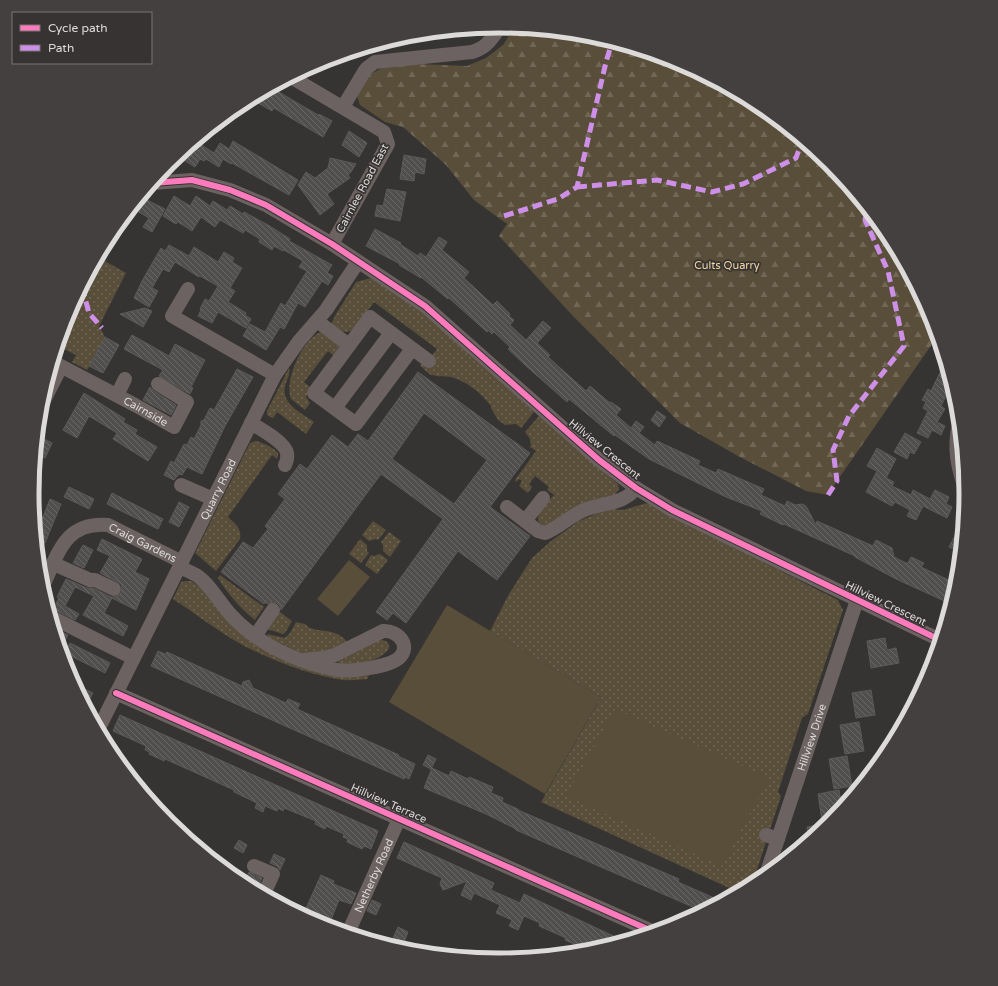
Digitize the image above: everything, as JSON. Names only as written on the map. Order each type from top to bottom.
[{"type":"street","points":[[344,107],[364,72],[376,62],[472,52],[482,49],[488,44],[496,33]]},
{"type":"street","name":"Cairnlee Road East","points":[[296,80],[384,132],[388,144],[332,244]]},
{"type":"street","name":"Hillview Crescent","points":[[160,182],[192,180],[230,190],[266,205],[332,244],[425,306],[599,460],[636,488],[672,510],[936,638]]},
{"type":"street","name":"Quarry Road","points":[[101,723],[275,375],[299,341],[326,310],[358,262]]},
{"type":"street","points":[[188,289],[172,316],[275,375]]},
{"type":"street","points":[[412,349],[356,424],[314,393],[370,317],[429,361]]},
{"type":"street","points":[[317,321],[349,345]]},
{"type":"street","points":[[335,408],[391,333]]},
{"type":"street","name":"Cairnside","points":[[58,364],[135,404],[174,427],[187,402],[158,384]]},
{"type":"street","name":"Cairnside","points":[[117,395],[125,379]]},
{"type":"street","points":[[251,423],[283,445],[287,451],[288,459],[285,465]]},
{"type":"street","points":[[956,447],[958,468]]},
{"type":"street","points":[[181,485],[213,499]]},
{"type":"street","points":[[507,507],[538,530],[546,533],[552,531],[580,512],[595,506],[621,500],[632,493],[636,488]]},
{"type":"street","points":[[525,521],[543,498]]},
{"type":"street","name":"Craig Gardens","points":[[47,578],[63,544],[72,533],[84,526],[96,524],[108,525],[181,564],[197,576],[213,592],[230,615],[254,636],[277,650],[303,660],[322,667],[339,670],[358,670],[394,662],[402,654],[404,644],[402,639],[394,632],[383,631],[335,655],[303,660]]},
{"type":"street","points":[[54,564],[114,589]]},
{"type":"street","name":"Hillview Drive","points":[[767,866],[772,837],[857,600]]},
{"type":"street","points":[[254,636],[273,610]]},
{"type":"street","points":[[57,620],[133,658]]},
{"type":"street","name":"Hillview Terrace","points":[[116,693],[647,929]]},
{"type":"street","name":"Netherby Road","points":[[350,929],[399,819]]},
{"type":"street","points":[[254,866],[273,874],[266,889]]},
{"type":"green space","name":"Cults Quarry","points":[[511,33],[559,37],[589,42],[647,57],[702,80],[755,111],[779,128],[824,168],[864,213],[881,237],[912,290],[934,342],[828,495],[806,491],[738,456],[680,423],[572,315],[499,236],[507,224],[474,200],[446,165],[403,127],[385,122],[360,105],[356,93],[368,75],[392,63],[467,66],[486,58],[503,45]]},
{"type":"green space","points":[[103,260],[126,273],[99,326],[105,337],[87,370],[72,362],[76,355],[62,348],[63,345],[86,290]]},
{"type":"green space","points":[[371,278],[410,302],[534,412],[521,428],[516,424],[505,425],[498,420],[487,401],[468,385],[451,377],[434,376],[427,372],[420,365],[431,357],[437,349],[374,302],[353,330],[344,332],[331,324],[356,282]]},
{"type":"green space","points":[[321,332],[339,344],[338,351],[334,356],[328,351],[304,382],[311,388],[306,397],[310,403],[305,410],[291,399],[290,382],[292,372],[296,361],[307,343]]},
{"type":"green space","points":[[289,368],[289,375],[285,387],[286,399],[294,408],[314,422],[306,434],[277,412],[272,418],[267,415],[267,411]]},
{"type":"green space","points":[[539,416],[618,484],[619,489],[613,497],[550,527],[539,522],[538,518],[542,509],[554,495],[547,490],[549,487],[535,476],[529,484],[532,487],[528,493],[519,486],[522,481],[519,479],[516,482],[515,480],[536,451],[530,447],[530,439],[525,432]]},
{"type":"green space","points":[[255,441],[263,443],[273,449],[278,453],[278,457],[277,459],[272,455],[228,517],[239,529],[240,539],[216,571],[195,553],[250,443]]},
{"type":"green space","points":[[647,503],[838,600],[843,610],[808,714],[802,718],[778,792],[781,796],[755,875],[732,889],[541,802],[601,697],[490,631],[509,594],[532,558],[551,541],[579,521],[598,513],[613,509],[623,510]]},
{"type":"green space","points":[[373,521],[386,530],[378,540],[376,539],[369,541],[362,535]]},
{"type":"green space","points":[[389,532],[401,541],[390,557],[383,551],[383,545],[381,542]]},
{"type":"green space","points":[[360,539],[367,545],[367,551],[369,553],[361,563],[349,554]]},
{"type":"green space","points":[[380,554],[388,560],[377,574],[365,565],[371,555],[374,556]]},
{"type":"green space","points":[[349,560],[370,577],[338,616],[317,599]]},
{"type":"green space","points":[[220,575],[264,607],[255,620],[239,606],[230,595],[218,578]]},
{"type":"green space","points":[[191,581],[204,590],[239,631],[353,677],[369,675],[367,679],[341,680],[325,677],[274,660],[239,643],[173,599],[181,582]]},
{"type":"green space","points":[[447,605],[601,697],[545,794],[389,702]]},
{"type":"green space","points":[[276,612],[280,612],[292,621],[283,634],[267,629]]},
{"type":"green space","points":[[296,622],[305,624],[314,629],[336,634],[347,642],[336,649],[307,654],[298,652],[269,638],[267,634],[285,638],[290,633]]},
{"type":"green space","points":[[380,640],[386,641],[389,644],[389,648],[380,656],[364,663],[339,665],[339,661]]},
{"type":"green space","points":[[615,709],[769,778],[722,866],[566,796]]},
{"type":"building","points":[[277,91],[318,115],[319,114],[332,121],[323,137],[274,108],[272,111],[257,102]]},
{"type":"building","points":[[349,131],[367,143],[359,157],[342,145]]},
{"type":"building","points":[[233,141],[298,180],[289,195],[223,159],[219,167],[206,159],[204,161],[200,159],[195,167],[183,160],[200,144],[214,153],[220,143],[229,149]]},
{"type":"building","points":[[404,155],[426,159],[424,174],[415,172],[414,181],[400,179]]},
{"type":"building","points":[[330,158],[356,164],[348,175],[350,178],[327,194],[334,204],[320,215],[298,185],[306,172],[315,178],[328,168]]},
{"type":"building","points":[[387,189],[406,192],[400,221],[375,216],[377,205],[383,206]]},
{"type":"building","points":[[174,196],[190,206],[196,196],[210,206],[213,201],[227,210],[230,206],[243,214],[244,212],[290,239],[289,241],[332,265],[327,273],[333,276],[328,285],[322,281],[305,307],[298,303],[284,329],[280,327],[266,350],[243,336],[250,324],[265,332],[281,303],[285,306],[307,271],[299,267],[303,261],[274,246],[272,250],[259,242],[260,239],[245,230],[243,233],[220,220],[215,227],[201,217],[192,231],[178,222],[176,224],[163,216]]},
{"type":"building","points":[[145,199],[165,209],[152,232],[143,227],[149,218],[136,210]]},
{"type":"building","points":[[375,229],[401,243],[400,244],[418,256],[420,253],[426,257],[439,237],[447,242],[442,250],[469,272],[464,278],[493,305],[497,301],[510,314],[509,316],[514,320],[510,325],[526,340],[543,321],[551,328],[537,343],[550,355],[548,357],[586,391],[590,386],[610,403],[611,402],[621,409],[616,415],[631,428],[636,421],[644,427],[639,433],[655,445],[657,441],[700,461],[698,465],[716,473],[718,469],[764,489],[761,495],[785,506],[787,501],[795,505],[802,504],[806,506],[816,525],[817,521],[873,546],[876,540],[892,548],[894,557],[906,563],[908,563],[911,557],[924,563],[921,567],[950,581],[946,602],[896,579],[855,556],[760,514],[762,511],[726,497],[649,459],[615,435],[614,436],[569,399],[567,402],[508,349],[510,347],[494,332],[492,334],[488,330],[487,332],[449,298],[448,299],[421,277],[366,246]]},
{"type":"building","points":[[169,245],[189,256],[194,247],[218,262],[224,252],[234,258],[232,262],[242,268],[230,288],[235,291],[228,302],[246,313],[245,315],[251,319],[246,328],[218,312],[212,323],[198,316],[205,299],[209,301],[218,286],[200,276],[199,277],[175,262],[169,272],[163,269],[152,288],[158,291],[149,307],[134,298],[161,248],[165,251]]},
{"type":"building","points":[[145,308],[152,311],[143,327],[120,314]]},
{"type":"building","points":[[132,335],[169,356],[175,344],[205,360],[191,387],[193,388],[190,394],[159,376],[163,370],[124,349]]},
{"type":"building","points":[[105,337],[119,345],[103,373],[89,366]]},
{"type":"building","points":[[237,369],[253,377],[225,426],[202,474],[187,467],[182,475],[179,474],[174,480],[164,475],[171,461],[174,463],[184,444],[187,445],[191,437],[194,439],[201,425],[201,421],[204,420],[210,408],[214,410]]},
{"type":"building","points":[[942,369],[948,393],[941,406],[945,409],[937,422],[945,426],[941,435],[932,430],[928,438],[917,433],[928,411],[923,408],[926,402],[922,400],[928,389],[931,391]]},
{"type":"building","points":[[418,372],[530,453],[490,507],[530,536],[497,580],[458,551],[406,623],[393,613],[387,620],[376,612],[443,519],[381,474],[281,610],[277,603],[273,602],[268,604],[265,602],[264,604],[221,572],[243,542],[253,548],[268,529],[265,526],[285,499],[278,494],[300,464],[307,469],[332,435],[348,447],[358,434],[368,441]],"holes":[[[424,413],[487,460],[454,504],[392,459]]]},
{"type":"building","points":[[150,387],[176,405],[171,415],[143,400]]},
{"type":"building","points":[[84,393],[125,419],[123,422],[137,430],[135,434],[157,447],[148,461],[113,439],[117,433],[89,416],[77,438],[63,430]]},
{"type":"building","points":[[657,411],[666,417],[659,427],[651,420]]},
{"type":"building","points":[[905,433],[921,442],[914,454],[910,452],[907,459],[894,452]]},
{"type":"building","points":[[42,438],[52,443],[45,458],[41,456]]},
{"type":"building","points":[[877,448],[896,459],[886,478],[894,482],[892,486],[911,495],[913,490],[930,499],[935,490],[949,497],[946,504],[952,507],[947,518],[923,506],[916,520],[907,516],[910,510],[895,502],[892,506],[866,492],[877,471],[867,466]]},
{"type":"building","points":[[69,487],[94,499],[89,509],[64,497]]},
{"type":"building","points":[[112,493],[163,519],[158,529],[107,504]]},
{"type":"building","points":[[50,499],[61,504],[45,543],[42,542],[40,524]]},
{"type":"building","points":[[179,502],[189,507],[179,527],[169,522]]},
{"type":"building","points":[[957,531],[955,550],[949,547]]},
{"type":"building","points":[[102,539],[142,559],[135,572],[149,579],[136,610],[112,598],[104,613],[128,626],[123,636],[83,615],[94,596],[75,587],[65,606],[79,614],[75,620],[54,610],[54,607],[59,598],[57,597],[66,579],[87,588],[93,588],[111,597],[115,597],[121,593],[121,584],[100,573],[110,556],[97,550]]},
{"type":"building","points":[[83,545],[93,550],[84,568],[73,563]]},
{"type":"building","points":[[60,631],[68,635],[64,642],[63,641]]},
{"type":"building","points":[[885,638],[887,650],[896,648],[899,663],[871,668],[867,641]]},
{"type":"building","points":[[70,643],[110,663],[105,673],[68,655],[67,650]]},
{"type":"building","points":[[158,651],[165,654],[167,652],[242,686],[243,682],[249,680],[253,688],[286,703],[288,699],[300,704],[297,709],[399,755],[398,756],[415,764],[409,779],[405,777],[404,779],[151,666]]},
{"type":"building","points":[[82,688],[93,693],[89,701]]},
{"type":"building","points":[[871,690],[875,715],[856,718],[852,693]]},
{"type":"building","points":[[120,715],[378,831],[371,849],[364,846],[362,849],[347,842],[348,839],[343,837],[344,834],[326,826],[325,829],[315,824],[316,821],[284,808],[283,811],[278,808],[277,811],[265,806],[263,812],[255,808],[257,803],[234,792],[234,790],[165,759],[164,761],[149,754],[150,752],[145,750],[146,746],[113,731]]},
{"type":"building","points":[[859,722],[864,751],[845,754],[840,725]]},
{"type":"building","points":[[428,755],[436,759],[431,769],[423,765]]},
{"type":"building","points":[[847,756],[852,786],[834,789],[829,759]]},
{"type":"building","points":[[432,768],[449,776],[451,771],[468,779],[469,777],[493,787],[491,793],[503,798],[502,802],[518,810],[679,879],[678,882],[715,899],[696,909],[516,830],[486,814],[424,788]]},
{"type":"building","points":[[839,790],[841,800],[822,820],[818,794]]},
{"type":"building","points":[[817,825],[808,833],[807,827]]},
{"type":"building","points":[[239,840],[247,845],[243,853],[234,848]]},
{"type":"building","points":[[404,842],[494,883],[491,890],[520,903],[524,894],[616,937],[578,946],[565,940],[566,938],[539,926],[540,923],[524,916],[518,930],[509,926],[512,920],[496,913],[500,905],[474,893],[471,900],[461,895],[467,881],[443,890],[440,884],[442,878],[397,858]]},
{"type":"building","points":[[274,854],[285,859],[280,870],[277,866],[270,863]]},
{"type":"building","points":[[249,872],[262,878],[259,885],[246,877]]},
{"type":"building","points":[[321,875],[334,881],[333,884],[356,893],[351,904],[339,900],[330,921],[305,910]]},
{"type":"building","points":[[372,900],[381,904],[376,915],[367,911]]},
{"type":"building","points":[[398,927],[408,932],[404,942],[393,938]]},
{"type":"marked path","points":[[504,216],[558,199],[577,187],[610,47]]},
{"type":"marked path","points":[[577,187],[657,180],[712,192],[743,184],[796,158],[800,146]]},
{"type":"marked path","points":[[828,495],[837,481],[833,450],[849,416],[904,346],[888,271],[865,220],[866,216]]},
{"type":"marked path","points":[[84,294],[89,313],[102,328]]},
{"type":"cycle path","points":[[160,182],[192,180],[230,190],[266,205],[332,244],[425,306],[599,460],[636,488],[672,510],[936,638]]},
{"type":"cycle path","points":[[116,693],[647,929]]}]
